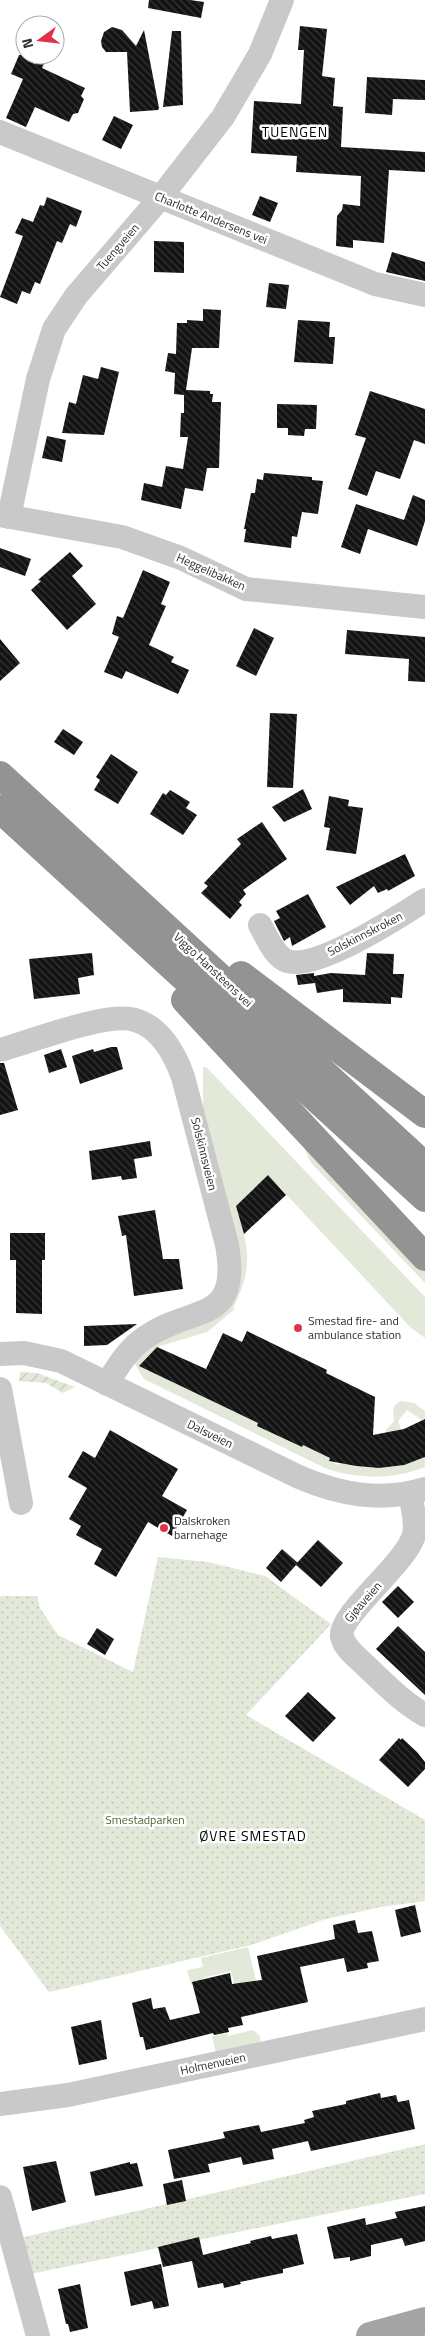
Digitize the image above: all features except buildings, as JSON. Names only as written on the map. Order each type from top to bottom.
[{"type":"highway","name":"Viggo Hansteens vei","points":[[0,775],[425,1166]]},
{"type":"highway","name":"Viggo Hansteens vei","points":[[0,809],[425,1198]]},
{"type":"highway","points":[[64,868],[425,1258]]},
{"type":"highway","points":[[124,888],[425,1114]]},
{"type":"main road","points":[[370,2336],[425,2321]]},
{"type":"street","name":"Tuengveien","points":[[5,516],[38,379],[54,329],[76,296],[206,142],[260,54],[282,0]]},
{"type":"street","name":"Charlotte Andersens vei","points":[[0,132],[375,284],[425,295]]},
{"type":"street","name":"Heggelibakken","points":[[5,516],[122,537],[181,558],[246,589],[425,607]]},
{"type":"street","name":"Solskinnskroken","points":[[260,925],[276,952],[282,958],[295,962],[327,954],[362,938],[425,900]]},
{"type":"street","name":"Solskinnsveien","points":[[0,1050],[88,1024],[127,1018],[137,1020],[159,1035],[177,1061],[183,1077],[227,1245],[230,1262],[230,1285],[226,1295],[211,1308],[156,1331],[132,1347],[107,1384]]},
{"type":"street","name":"Dalsveien","points":[[0,1354],[24,1353],[48,1357],[300,1477],[335,1491],[376,1497],[418,1491]]},
{"type":"street","points":[[0,1389],[21,1503]]},
{"type":"street","name":"Gjøaveien","points":[[418,1491],[412,1542],[400,1561],[346,1620],[342,1633],[345,1644],[362,1661],[402,1700],[425,1715]]},
{"type":"street","name":"Holmenveien","points":[[0,2104],[74,2093],[425,2019]]},
{"type":"street","points":[[0,2197],[8,2260],[38,2336]]},
{"type":"green space","points":[[203,1067],[206,1067],[211,1072],[425,1297],[425,1338],[411,1328],[268,1175],[236,1206],[244,1234],[247,1269],[240,1293],[233,1308],[235,1309],[207,1332],[157,1347],[139,1366],[258,1423],[258,1426],[301,1447],[303,1445],[330,1458],[329,1461],[339,1465],[340,1463],[351,1466],[383,1468],[425,1457],[425,1467],[401,1474],[376,1477],[351,1475],[327,1469],[144,1379],[135,1364],[141,1355],[238,1288],[241,1279],[240,1260],[203,1116]]},
{"type":"green space","points":[[308,1146],[425,1271],[425,1283],[311,1163],[305,1150]]},
{"type":"green space","points":[[20,1372],[37,1373],[75,1387],[63,1393],[46,1383],[19,1381]]},
{"type":"green space","points":[[401,1401],[414,1403],[425,1411],[425,1418],[422,1420],[407,1410],[398,1421],[401,1430],[387,1433],[386,1430],[394,1421],[393,1410],[395,1405]]},
{"type":"green space","name":"Smestadparken","points":[[158,1557],[208,1562],[265,1576],[331,1624],[246,1715],[425,1820],[425,1901],[381,1907],[326,1919],[251,1945],[49,1992],[0,1926],[0,1596],[37,1596],[40,1608],[58,1635],[133,1672]]},
{"type":"green space","points":[[248,1947],[260,1997],[239,2002],[231,1971],[203,1978],[203,1982],[191,1985],[187,1970],[203,1967],[201,1958]]},
{"type":"green space","points":[[253,2030],[260,2036],[261,2044],[217,2058],[212,2036],[227,2033],[228,2036]]},
{"type":"green space","points":[[425,2144],[425,2194],[30,2274],[20,2238]]},
{"type":"place","name":"Smestad fire- and ambulance station","points":[[298,1328]]},
{"type":"place","name":"Dalskroken barnehage","points":[[164,1528]]},
{"type":"district","name":"TUENGEN","points":[[295,132]]},
{"type":"district","name":"ØVRE SMESTAD","points":[[253,1836]]}]
